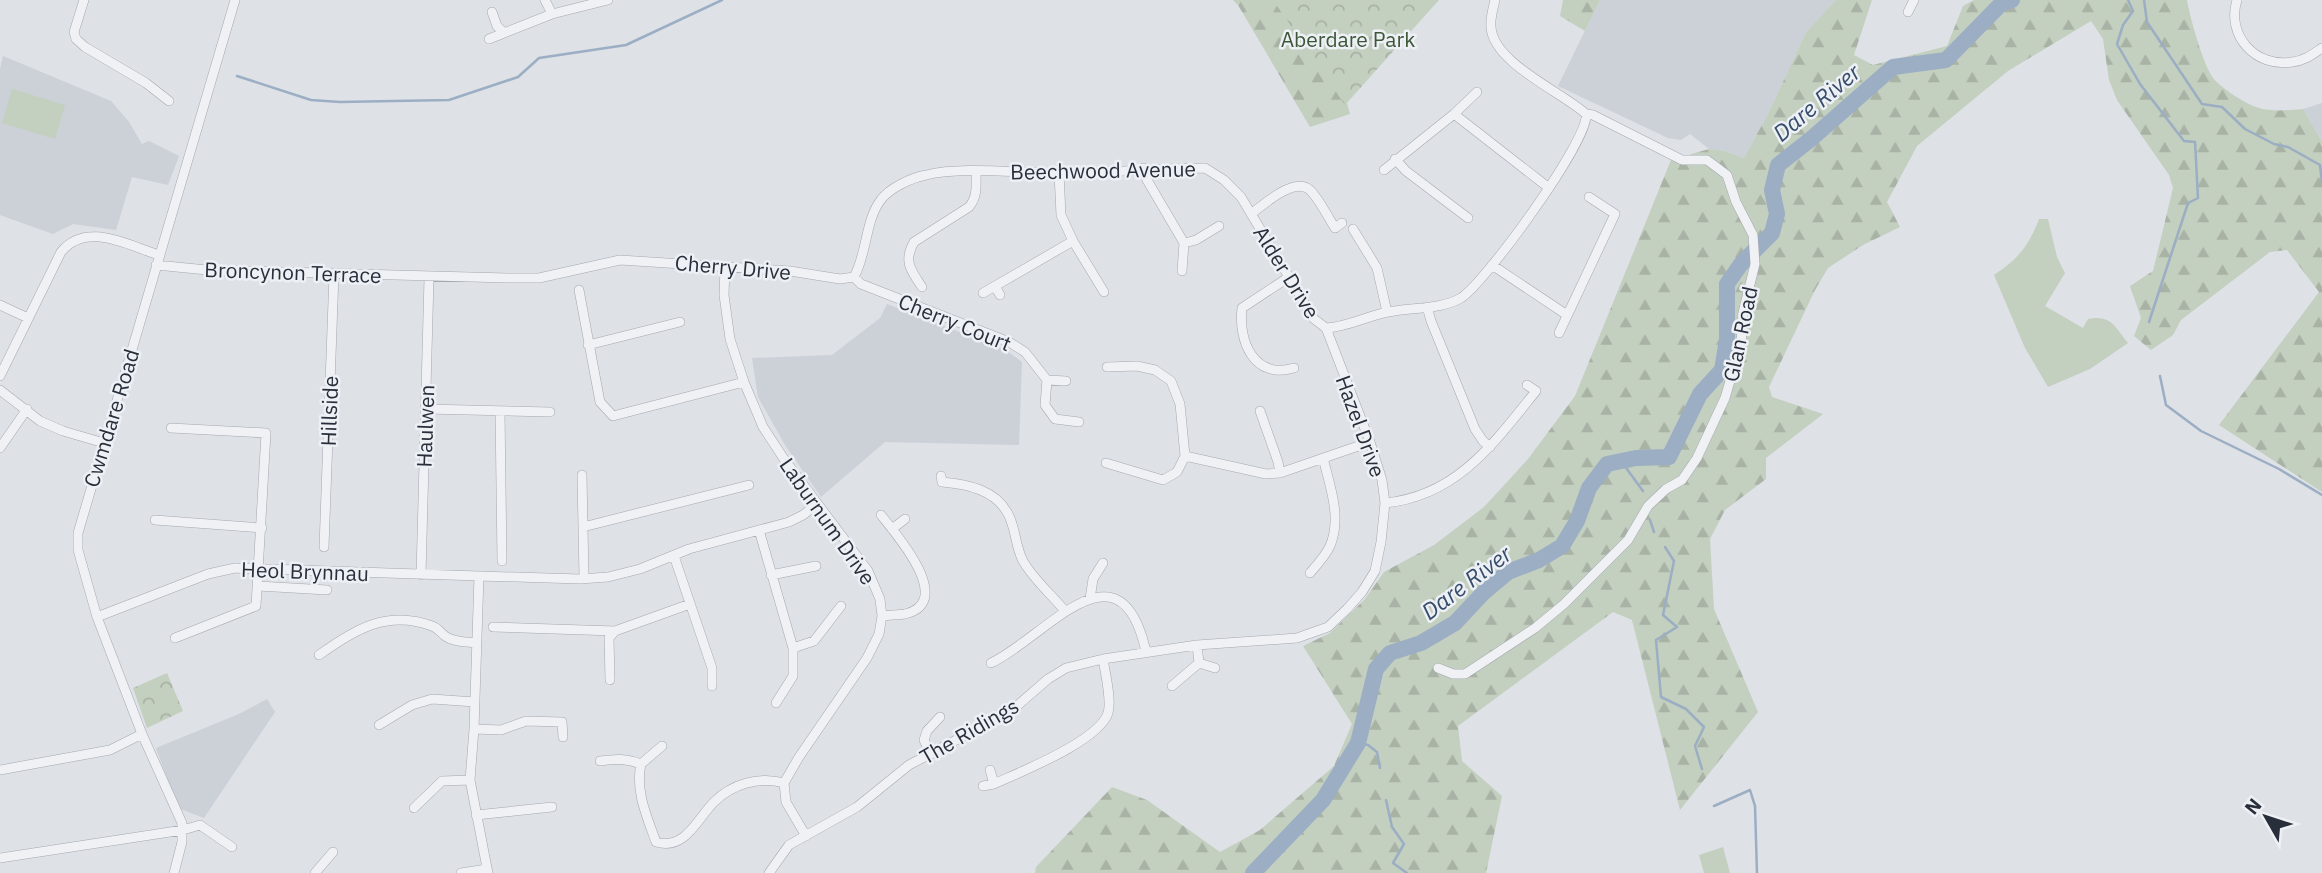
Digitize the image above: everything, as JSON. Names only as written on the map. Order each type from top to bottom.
[{"type":"street","points":[[84,0],[74,32],[76,39],[146,83],[169,101]]},
{"type":"street","name":"Cwmdare Road","points":[[183,830],[97,617],[78,550],[78,533],[235,0]]},
{"type":"street","points":[[545,0],[552,14]]},
{"type":"street","points":[[489,39],[552,14],[608,0]]},
{"type":"street","name":"Glan Road","points":[[1438,668],[1453,674],[1465,674],[1535,628],[1564,604],[1628,540],[1648,506],[1682,480],[1697,458],[1725,398],[1741,344],[1743,313],[1755,264],[1753,235],[1727,175],[1707,160],[1682,160],[1593,115],[1586,114],[1530,74],[1500,49],[1490,28],[1494,0]]},
{"type":"street","points":[[1908,12],[1914,0]]},
{"type":"street","points":[[2237,0],[2234,11],[2235,30],[2245,46],[2258,57],[2276,63],[2293,62],[2309,57],[2322,48]]},
{"type":"street","points":[[492,12],[497,26],[504,33]]},
{"type":"street","points":[[1384,170],[1477,92]]},
{"type":"street","points":[[1454,114],[1549,188]]},
{"type":"street","points":[[1326,328],[1340,327],[1387,312],[1450,303],[1463,297],[1492,265],[1549,188],[1585,127],[1586,114]]},
{"type":"street","points":[[1395,159],[1406,171],[1468,218]]},
{"type":"street","name":"Beechwood Avenue","points":[[976,172],[1059,173],[1205,168],[1224,180],[1241,197],[1251,214]]},
{"type":"street","points":[[1143,169],[1184,243],[1182,271]]},
{"type":"street","points":[[853,277],[860,266],[880,200],[911,179],[929,174],[976,172],[976,197],[969,207],[914,242],[908,252],[912,281],[922,287]]},
{"type":"street","points":[[1059,173],[1061,215],[1073,241],[1104,292]]},
{"type":"street","points":[[1251,214],[1280,193],[1298,185],[1308,188],[1335,228],[1342,223]]},
{"type":"street","points":[[1559,333],[1615,214],[1589,197]]},
{"type":"street","name":"Alder Drive","points":[[1251,214],[1314,319],[1326,328]]},
{"type":"street","points":[[1184,243],[1219,226]]},
{"type":"street","points":[[1353,229],[1377,268],[1387,312]]},
{"type":"street","name":"Broncynon Terrace","points":[[0,376],[61,252],[68,243],[88,235],[99,236],[157,260],[207,270],[429,278]]},
{"type":"street","points":[[983,293],[998,290],[1073,241]]},
{"type":"street","name":"Cherry Drive","points":[[429,278],[539,278],[620,260],[790,271],[840,279],[853,277]]},
{"type":"street","points":[[1492,265],[1567,315]]},
{"type":"street","name":"Laburnum Drive","points":[[725,267],[724,295],[730,339],[763,427],[868,571],[880,599],[882,616]]},
{"type":"street","name":"Hillside","points":[[324,547],[334,274]]},
{"type":"street","name":"Cherry Court","points":[[853,277],[861,284],[1009,342],[1025,352],[1047,380]]},
{"type":"street","points":[[1289,277],[1242,308],[1240,327],[1254,360],[1267,369],[1284,371],[1294,368]]},
{"type":"street","name":"Haulwen","points":[[421,575],[429,278]]},
{"type":"street","points":[[579,290],[600,402],[612,416],[744,382]]},
{"type":"street","points":[[0,305],[28,318]]},
{"type":"street","points":[[1427,307],[1475,429],[1490,447]]},
{"type":"street","points":[[588,345],[680,322]]},
{"type":"street","name":"Hazel Drive","points":[[1197,645],[1297,638],[1328,627],[1362,592],[1375,571],[1385,503],[1382,481],[1370,442],[1326,328]]},
{"type":"street","points":[[1106,463],[1163,480],[1177,472],[1185,456],[1180,404],[1171,381],[1155,370],[1146,368],[1107,367]]},
{"type":"street","points":[[1066,381],[1047,380],[1045,405],[1055,419],[1079,422]]},
{"type":"street","points":[[1385,503],[1418,496],[1465,472],[1490,447],[1536,391],[1527,385]]},
{"type":"street","points":[[0,390],[40,421],[104,443]]},
{"type":"street","points":[[0,447],[27,409]]},
{"type":"street","points":[[425,409],[550,412]]},
{"type":"street","points":[[500,411],[502,561]]},
{"type":"street","points":[[1260,411],[1280,473]]},
{"type":"street","points":[[171,428],[266,433],[256,606],[175,638]]},
{"type":"street","points":[[1185,456],[1249,472],[1280,473],[1370,442]]},
{"type":"street","points":[[1310,573],[1330,547],[1335,525],[1335,504],[1324,458]]},
{"type":"street","points":[[582,475],[584,578]]},
{"type":"street","points":[[940,476],[943,482],[961,483],[989,493],[1008,514],[1016,545],[1025,564],[1065,611]]},
{"type":"street","points":[[583,527],[749,485]]},
{"type":"street","name":"Heol Brynnau","points":[[97,617],[208,574],[235,568],[421,575],[608,577],[640,569],[690,549],[789,522],[817,504]]},
{"type":"street","points":[[806,836],[786,802],[784,783],[867,658],[879,634],[882,616],[905,614],[914,610],[920,604],[925,591],[922,574],[881,515]]},
{"type":"street","points":[[892,529],[905,519]]},
{"type":"street","points":[[155,520],[262,528]]},
{"type":"street","points":[[759,530],[793,648],[793,676],[776,703]]},
{"type":"street","points":[[674,556],[712,668],[712,686]]},
{"type":"street","points":[[1090,599],[1093,579],[1103,563]]},
{"type":"street","points":[[771,575],[816,566]]},
{"type":"street","points":[[461,873],[487,871],[470,780],[479,576]]},
{"type":"street","points":[[258,586],[327,590]]},
{"type":"street","points":[[990,663],[1008,655],[1065,611],[1090,599],[1102,597],[1119,600],[1141,629],[1146,652]]},
{"type":"street","points":[[493,627],[512,633],[615,631],[690,604]]},
{"type":"street","points":[[793,648],[814,641],[841,607]]},
{"type":"street","points":[[319,655],[364,626],[392,621],[421,622],[438,628],[446,637],[477,643]]},
{"type":"street","points":[[610,680],[609,638],[615,631]]},
{"type":"street","points":[[1197,645],[1199,663]]},
{"type":"street","name":"The Ridings","points":[[769,873],[789,845],[857,807],[909,765],[1012,711],[1048,679],[1066,668],[1102,659],[1197,645]]},
{"type":"street","points":[[983,786],[994,784],[1057,755],[1093,733],[1108,713],[1102,659]]},
{"type":"street","points":[[1199,663],[1215,668]]},
{"type":"street","points":[[1172,686],[1199,663]]},
{"type":"street","points":[[701,671],[712,668]]},
{"type":"street","points":[[379,725],[412,705],[432,699],[475,702]]},
{"type":"street","points":[[931,754],[925,740],[927,731],[940,717]]},
{"type":"street","points":[[474,729],[501,730],[526,721],[562,722],[563,737]]},
{"type":"street","points":[[0,770],[110,750],[142,734]]},
{"type":"street","points":[[662,746],[641,764],[638,773],[641,801],[656,842],[665,845],[681,840],[696,826],[714,802],[733,788],[772,779],[784,783]]},
{"type":"street","points":[[600,761],[630,759],[641,764]]},
{"type":"street","points":[[990,771],[994,784]]},
{"type":"street","points":[[414,808],[442,781],[470,780]]},
{"type":"street","points":[[476,815],[552,807]]},
{"type":"street","points":[[0,858],[183,830],[200,825],[232,847]]},
{"type":"street","points":[[174,873],[179,862],[183,830]]},
{"type":"street","points":[[315,873],[333,852]]},
{"type":"shaded area","points":[[1600,0],[1836,0],[1806,32],[1770,110],[1744,158],[1709,149],[1690,134],[1681,140],[1668,138],[1558,86]]},
{"type":"shaded area","points":[[3,56],[111,101],[129,122],[142,144],[149,141],[179,156],[168,185],[132,177],[116,230],[73,224],[53,234],[0,215],[0,69]]},
{"type":"shaded area","points":[[2322,103],[2322,142],[2303,109]]},
{"type":"shaded area","points":[[887,304],[1006,350],[1022,362],[1019,445],[885,442],[821,497],[785,445],[758,397],[752,358],[832,355],[880,318]]},
{"type":"shaded area","points":[[267,699],[275,712],[204,818],[178,808],[156,748],[239,714]]},
{"type":"green space","name":"Aberdare Park","points":[[1233,0],[1435,0],[1345,96],[1350,114],[1310,127]]},
{"type":"green space","name":"Aberdare Park","points":[[1273,0],[1439,0],[1345,105]]},
{"type":"green space","points":[[1563,0],[1600,0],[1585,31],[1560,16]]},
{"type":"green space","points":[[1836,0],[1872,0],[1854,55],[1873,65],[1947,46],[1963,6],[1974,0],[2187,0],[2201,52],[2217,82],[2241,100],[2259,108],[2303,109],[2322,142],[2322,492],[2219,425],[2319,292],[2287,250],[2270,252],[2181,320],[2173,335],[2151,350],[2134,336],[2141,318],[2130,286],[2153,271],[2173,188],[2169,175],[2117,100],[2109,80],[2103,39],[2091,21],[2008,71],[1917,146],[1887,202],[1900,227],[1863,245],[1828,268],[1815,290],[1769,387],[1772,397],[1823,414],[1766,458],[1766,479],[1725,510],[1710,539],[1714,609],[1758,712],[1680,810],[1632,620],[1613,612],[1458,726],[1462,761],[1502,796],[1486,873],[1035,873],[1036,867],[1112,787],[1147,800],[1220,852],[1260,830],[1334,766],[1352,724],[1303,646],[1330,633],[1365,599],[1384,572],[1434,545],[1484,507],[1528,459],[1575,396],[1671,160],[1709,149],[1744,158],[1770,110],[1806,32]]},
{"type":"green space","points":[[12,89],[65,105],[55,139],[2,123]]},
{"type":"green space","points":[[2039,219],[2048,219],[2057,257],[2065,273],[2045,306],[2083,328],[2088,319],[2107,320],[2128,343],[2090,369],[2048,387],[2025,348],[1994,275],[2022,251]]},
{"type":"green space","points":[[167,673],[183,711],[147,728],[133,688]]},
{"type":"green space","points":[[1723,847],[1730,873],[1704,873],[1699,855]]},
{"type":"waterway","points":[[237,76],[311,100],[449,100],[518,77],[539,58],[626,45],[722,0]]},
{"type":"waterway","name":"Dare River","points":[[1253,873],[1323,800],[1358,743],[1376,669],[1390,653],[1421,643],[1455,623],[1484,592],[1508,572],[1539,560],[1562,546],[1577,521],[1589,488],[1607,464],[1636,458],[1669,457],[1700,394],[1722,370],[1727,340],[1727,284],[1741,264],[1772,233],[1777,214],[1772,190],[1778,165],[1893,67],[1946,60],[2002,3],[2012,0]]},
{"type":"waterway","points":[[2128,0],[2133,11],[2123,25],[2117,44],[2140,84],[2184,141],[2195,142],[2198,198],[2188,203],[2149,322]]},
{"type":"waterway","points":[[2144,0],[2147,22],[2202,104],[2222,107],[2245,129],[2274,144],[2288,147],[2320,165],[2322,182]]},
{"type":"waterway","points":[[2160,376],[2166,405],[2201,431],[2279,469],[2322,495]]},
{"type":"waterway","points":[[1621,461],[1643,491]]},
{"type":"waterway","points":[[1650,520],[1654,532]]},
{"type":"waterway","points":[[1665,547],[1674,561],[1663,615],[1677,627],[1656,640],[1661,697],[1686,709],[1704,727],[1695,746],[1702,769]]},
{"type":"waterway","points":[[1358,743],[1368,745],[1377,752],[1380,768]]},
{"type":"waterway","points":[[1714,806],[1750,790],[1755,806],[1757,873]]},
{"type":"waterway","points":[[1386,800],[1392,827],[1404,844],[1393,863],[1407,873]]}]
